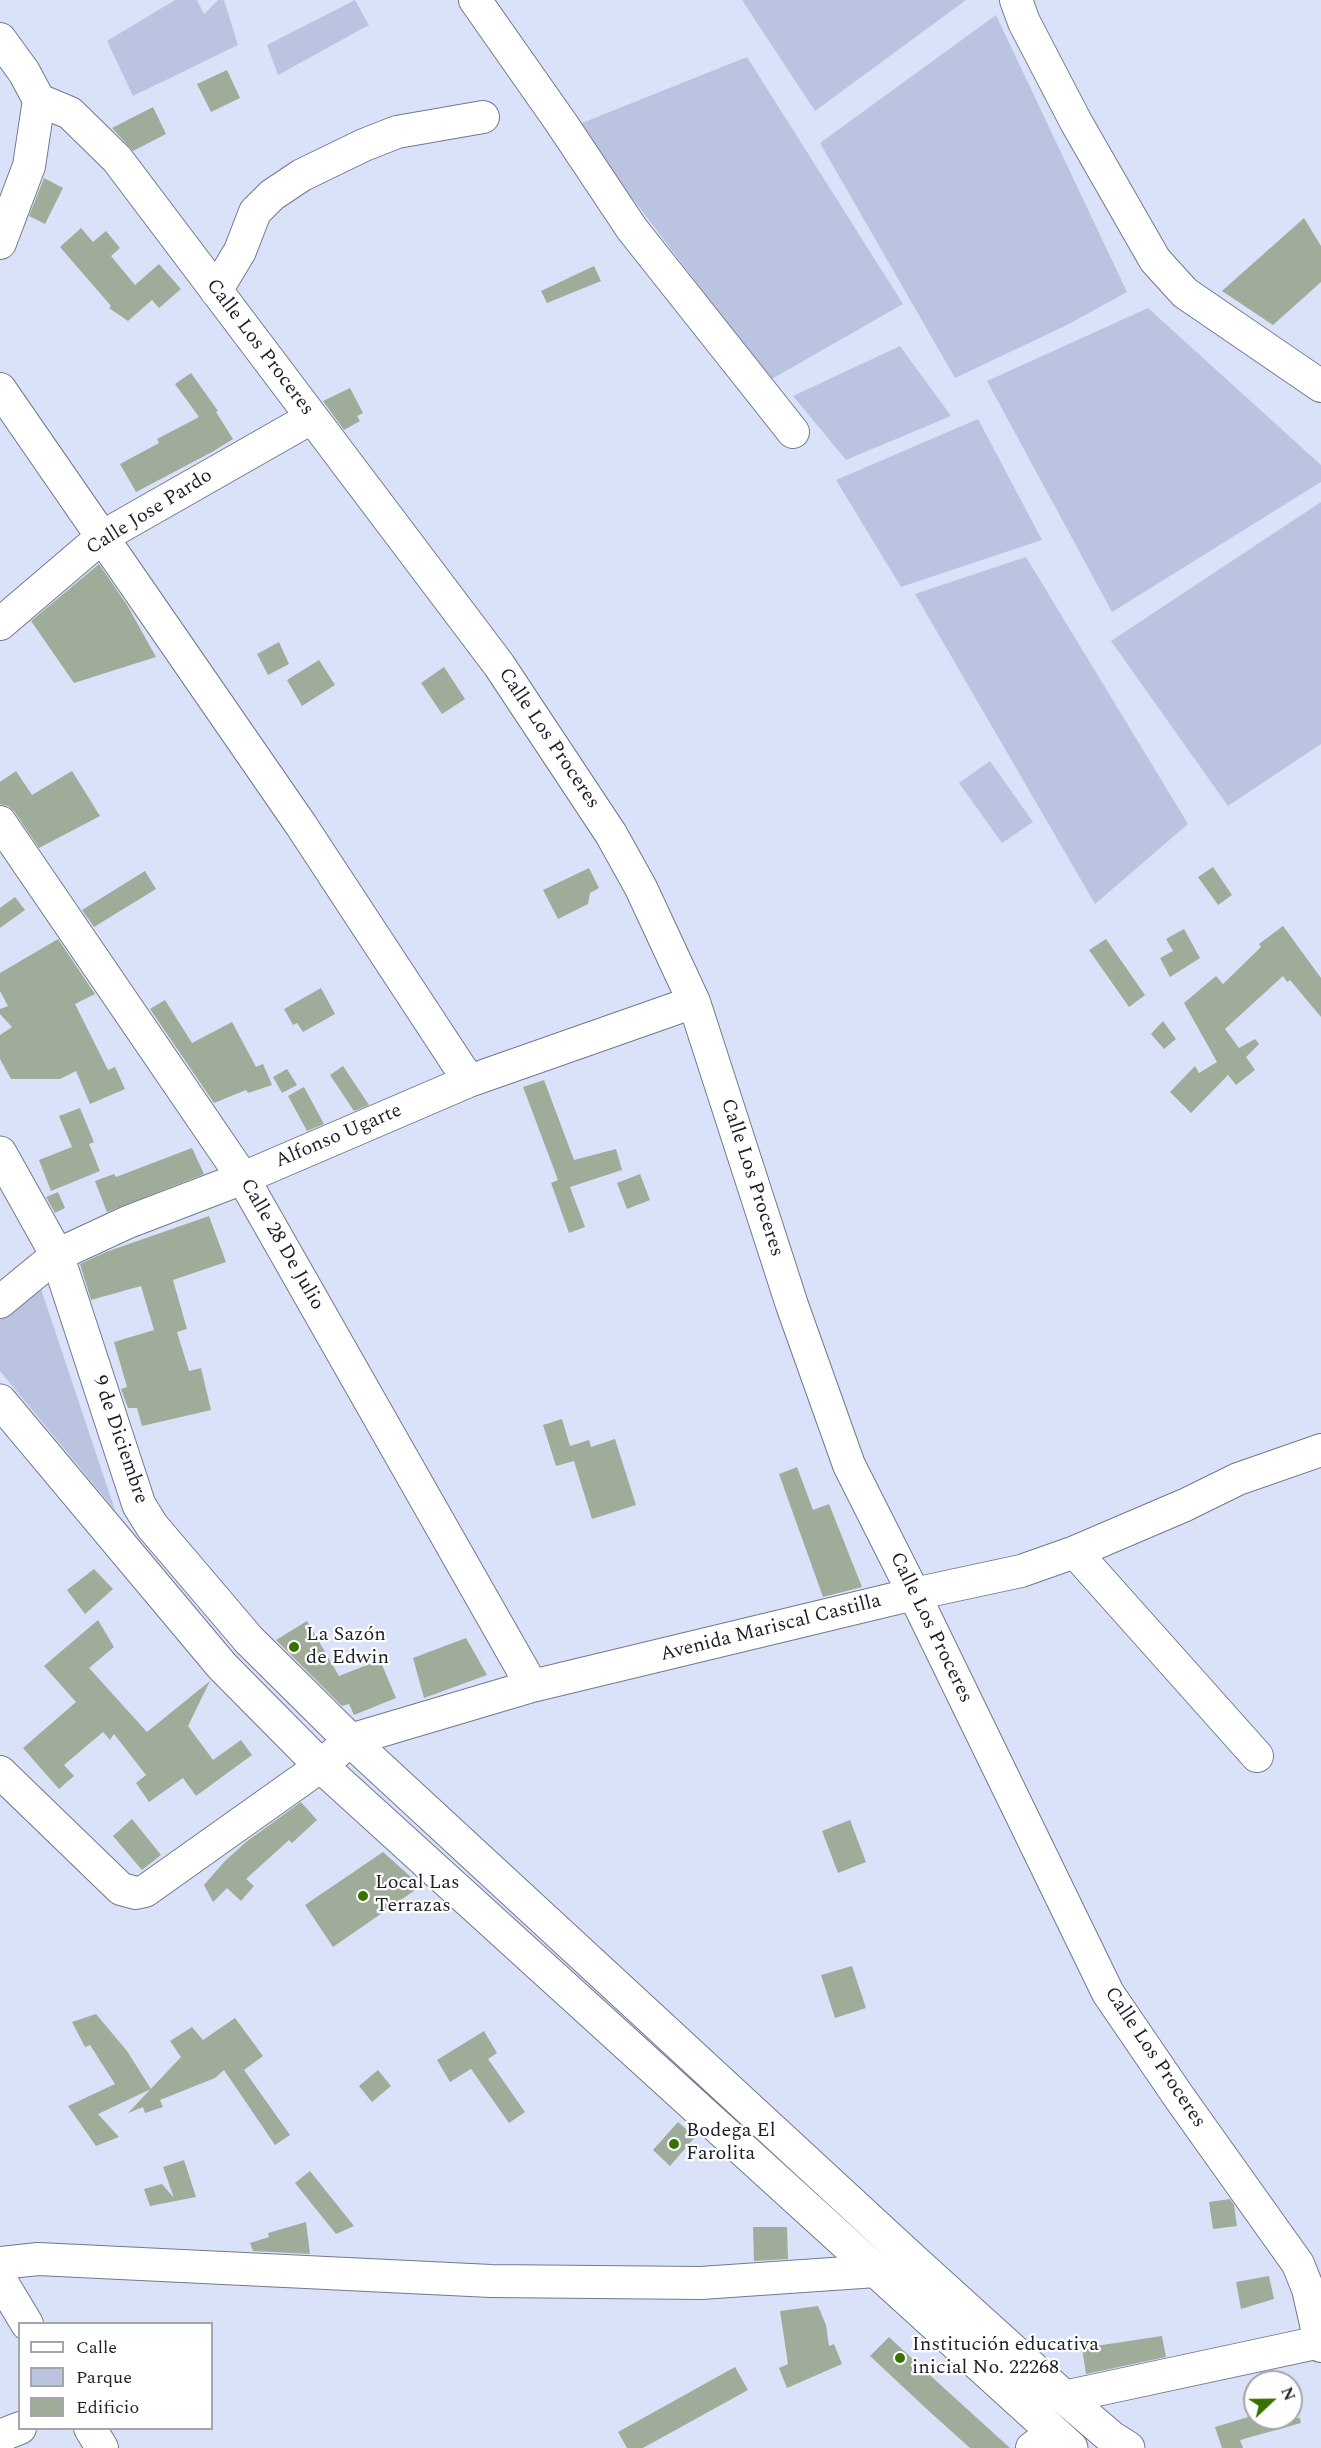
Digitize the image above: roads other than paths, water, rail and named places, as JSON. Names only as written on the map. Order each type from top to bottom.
[{"type":"main road","name":"9 de Diciembre","points":[[0,1153],[57,1255],[139,1504],[148,1519],[249,1640],[350,1740],[913,2260],[1064,2397],[1112,2438],[1128,2448]]},
{"type":"main road","points":[[0,1401],[222,1666],[321,1766],[876,2271],[1052,2443]]},
{"type":"street","points":[[475,0],[632,229],[793,432]]},
{"type":"street","points":[[1016,0],[1024,22],[1076,122],[1155,260],[1185,293],[1321,386]]},
{"type":"street","points":[[0,39],[24,72],[39,100],[29,166],[0,243]]},
{"type":"street","name":"Calle Los Proceres","points":[[39,100],[70,113],[117,159],[498,665],[610,834],[640,888],[694,1002],[792,1305],[849,1465],[1108,1993],[1298,2264],[1308,2289],[1320,2344]]},
{"type":"street","points":[[216,291],[240,251],[255,212],[282,188],[302,175],[353,150],[397,132],[483,117]]},
{"type":"street","points":[[0,390],[302,825],[469,1081]]},
{"type":"street","name":"Calle Jose Pardo","points":[[0,624],[102,537],[311,418]]},
{"type":"street","name":"Calle 28 De Julio","points":[[0,822],[243,1178],[532,1686]]},
{"type":"street","name":"Alfonso Ugarte","points":[[0,1302],[57,1255],[128,1222],[243,1178],[469,1081],[694,1002]]},
{"type":"street","name":"Avenida Mariscal Castilla","points":[[350,1740],[532,1686],[914,1594],[1021,1571],[1075,1552],[1185,1505],[1238,1479],[1321,1450]]},
{"type":"street","points":[[1075,1552],[1257,1756]]},
{"type":"street","points":[[0,1772],[121,1889],[136,1893],[145,1891],[321,1766],[350,1740]]},
{"type":"street","points":[[0,2263],[38,2259],[491,2281],[701,2283],[876,2271],[913,2260]]},
{"type":"street","points":[[0,2279],[26,2322]]},
{"type":"street","points":[[1064,2397],[1320,2344]]},
{"type":"street","points":[[0,2436],[18,2429]]},
{"type":"street","points":[[91,2430],[102,2448]]},
{"type":"place","name":"La Sazón de Edwin","points":[[294,1647]]},
{"type":"place","name":"Local Las Terrazas","points":[[363,1896]]},
{"type":"place","name":"Bodega El Farolita","points":[[674,2144]]},
{"type":"place","name":"Institución educativa inicial No. 22268","points":[[900,2358]]}]
